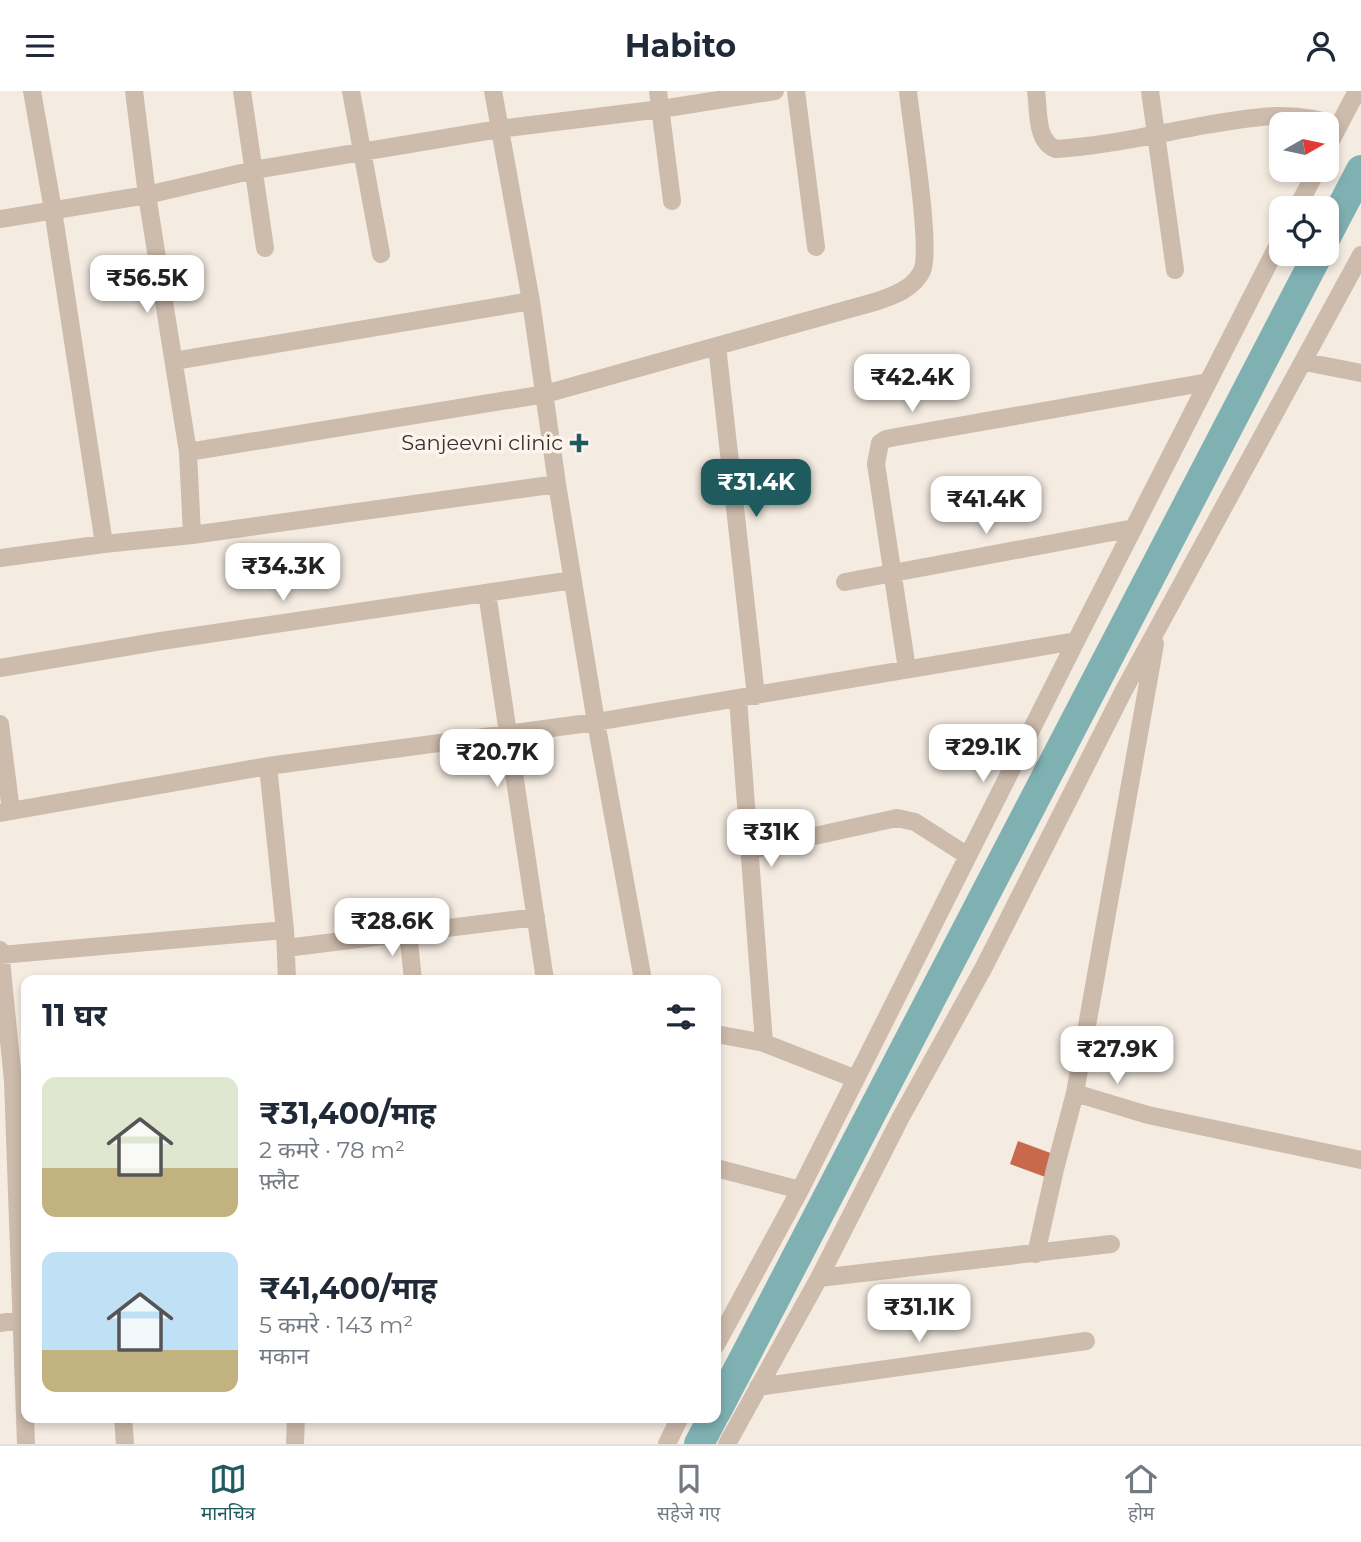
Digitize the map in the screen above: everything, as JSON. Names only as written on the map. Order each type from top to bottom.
[{"type":"street","points":[[32,91],[104,544]]},
{"type":"street","points":[[134,91],[147,195],[188,452],[192,535]]},
{"type":"street","points":[[242,91],[265,248]]},
{"type":"street","points":[[351,91],[381,254]]},
{"type":"street","points":[[493,91],[531,301],[556,484],[596,722],[642,975]]},
{"type":"street","points":[[0,219],[147,195],[254,170],[659,100],[775,91]]},
{"type":"street","points":[[796,91],[816,247]]},
{"type":"street","points":[[188,452],[545,394],[902,292],[914,282],[923,269],[925,243],[908,91]]},
{"type":"street","points":[[1036,91],[1042,139],[1056,149],[1269,116]]},
{"type":"street","points":[[1150,91],[1175,270]]},
{"type":"street","points":[[1339,126],[1357,91]]},
{"type":"street","points":[[659,100],[672,201]]},
{"type":"street","points":[[727,1444],[819,1278],[901,1117],[984,967],[1124,690],[1361,255]]},
{"type":"street","points":[[721,1336],[800,1190],[1269,263]]},
{"type":"street","points":[[174,361],[531,301]]},
{"type":"street","points":[[717,346],[756,696]]},
{"type":"street","points":[[1305,362],[1361,373]]},
{"type":"street","points":[[907,670],[876,464],[880,443],[886,439],[1208,382]]},
{"type":"street","points":[[0,558],[192,535],[556,484]]},
{"type":"street","points":[[845,582],[1134,528]]},
{"type":"street","points":[[0,668],[174,639],[573,580]]},
{"type":"street","points":[[487,593],[544,975]]},
{"type":"street","points":[[1036,1254],[1075,1093],[1158,630]]},
{"type":"street","points":[[0,724],[6,812],[268,766],[596,722],[1076,641]]},
{"type":"street","points":[[738,699],[764,1043]]},
{"type":"street","points":[[268,766],[287,975]]},
{"type":"street","points":[[750,850],[897,818],[915,822],[968,856]]},
{"type":"street","points":[[21,1140],[20,1081],[0,953],[408,932],[536,917]]},
{"type":"street","points":[[408,932],[412,975]]},
{"type":"street","points":[[721,1035],[764,1043],[856,1079]]},
{"type":"street","points":[[1075,1093],[1148,1115],[1361,1160]]},
{"type":"street","points":[[721,1169],[800,1190]]},
{"type":"street","points":[[819,1278],[1111,1244]]},
{"type":"street","points":[[0,1323],[21,1320]]},
{"type":"street","points":[[758,1387],[1086,1341]]},
{"type":"street","points":[[26,1423],[26,1444]]},
{"type":"street","points":[[123,1423],[125,1444]]},
{"type":"street","points":[[295,1444],[296,1423]]},
{"type":"street","points":[[667,1444],[677,1423]]},
{"type":"building","points":[[1018,1141],[1056,1155],[1048,1178],[1010,1164]]},
{"type":"waterway","points":[[1339,212],[1361,170]]},
{"type":"waterway","points":[[721,1402],[1312,266]]},
{"type":"waterway","points":[[699,1444],[710,1423]]},
{"type":"place","name":"Sanjeevni clinic","points":[[579,443]]}]
